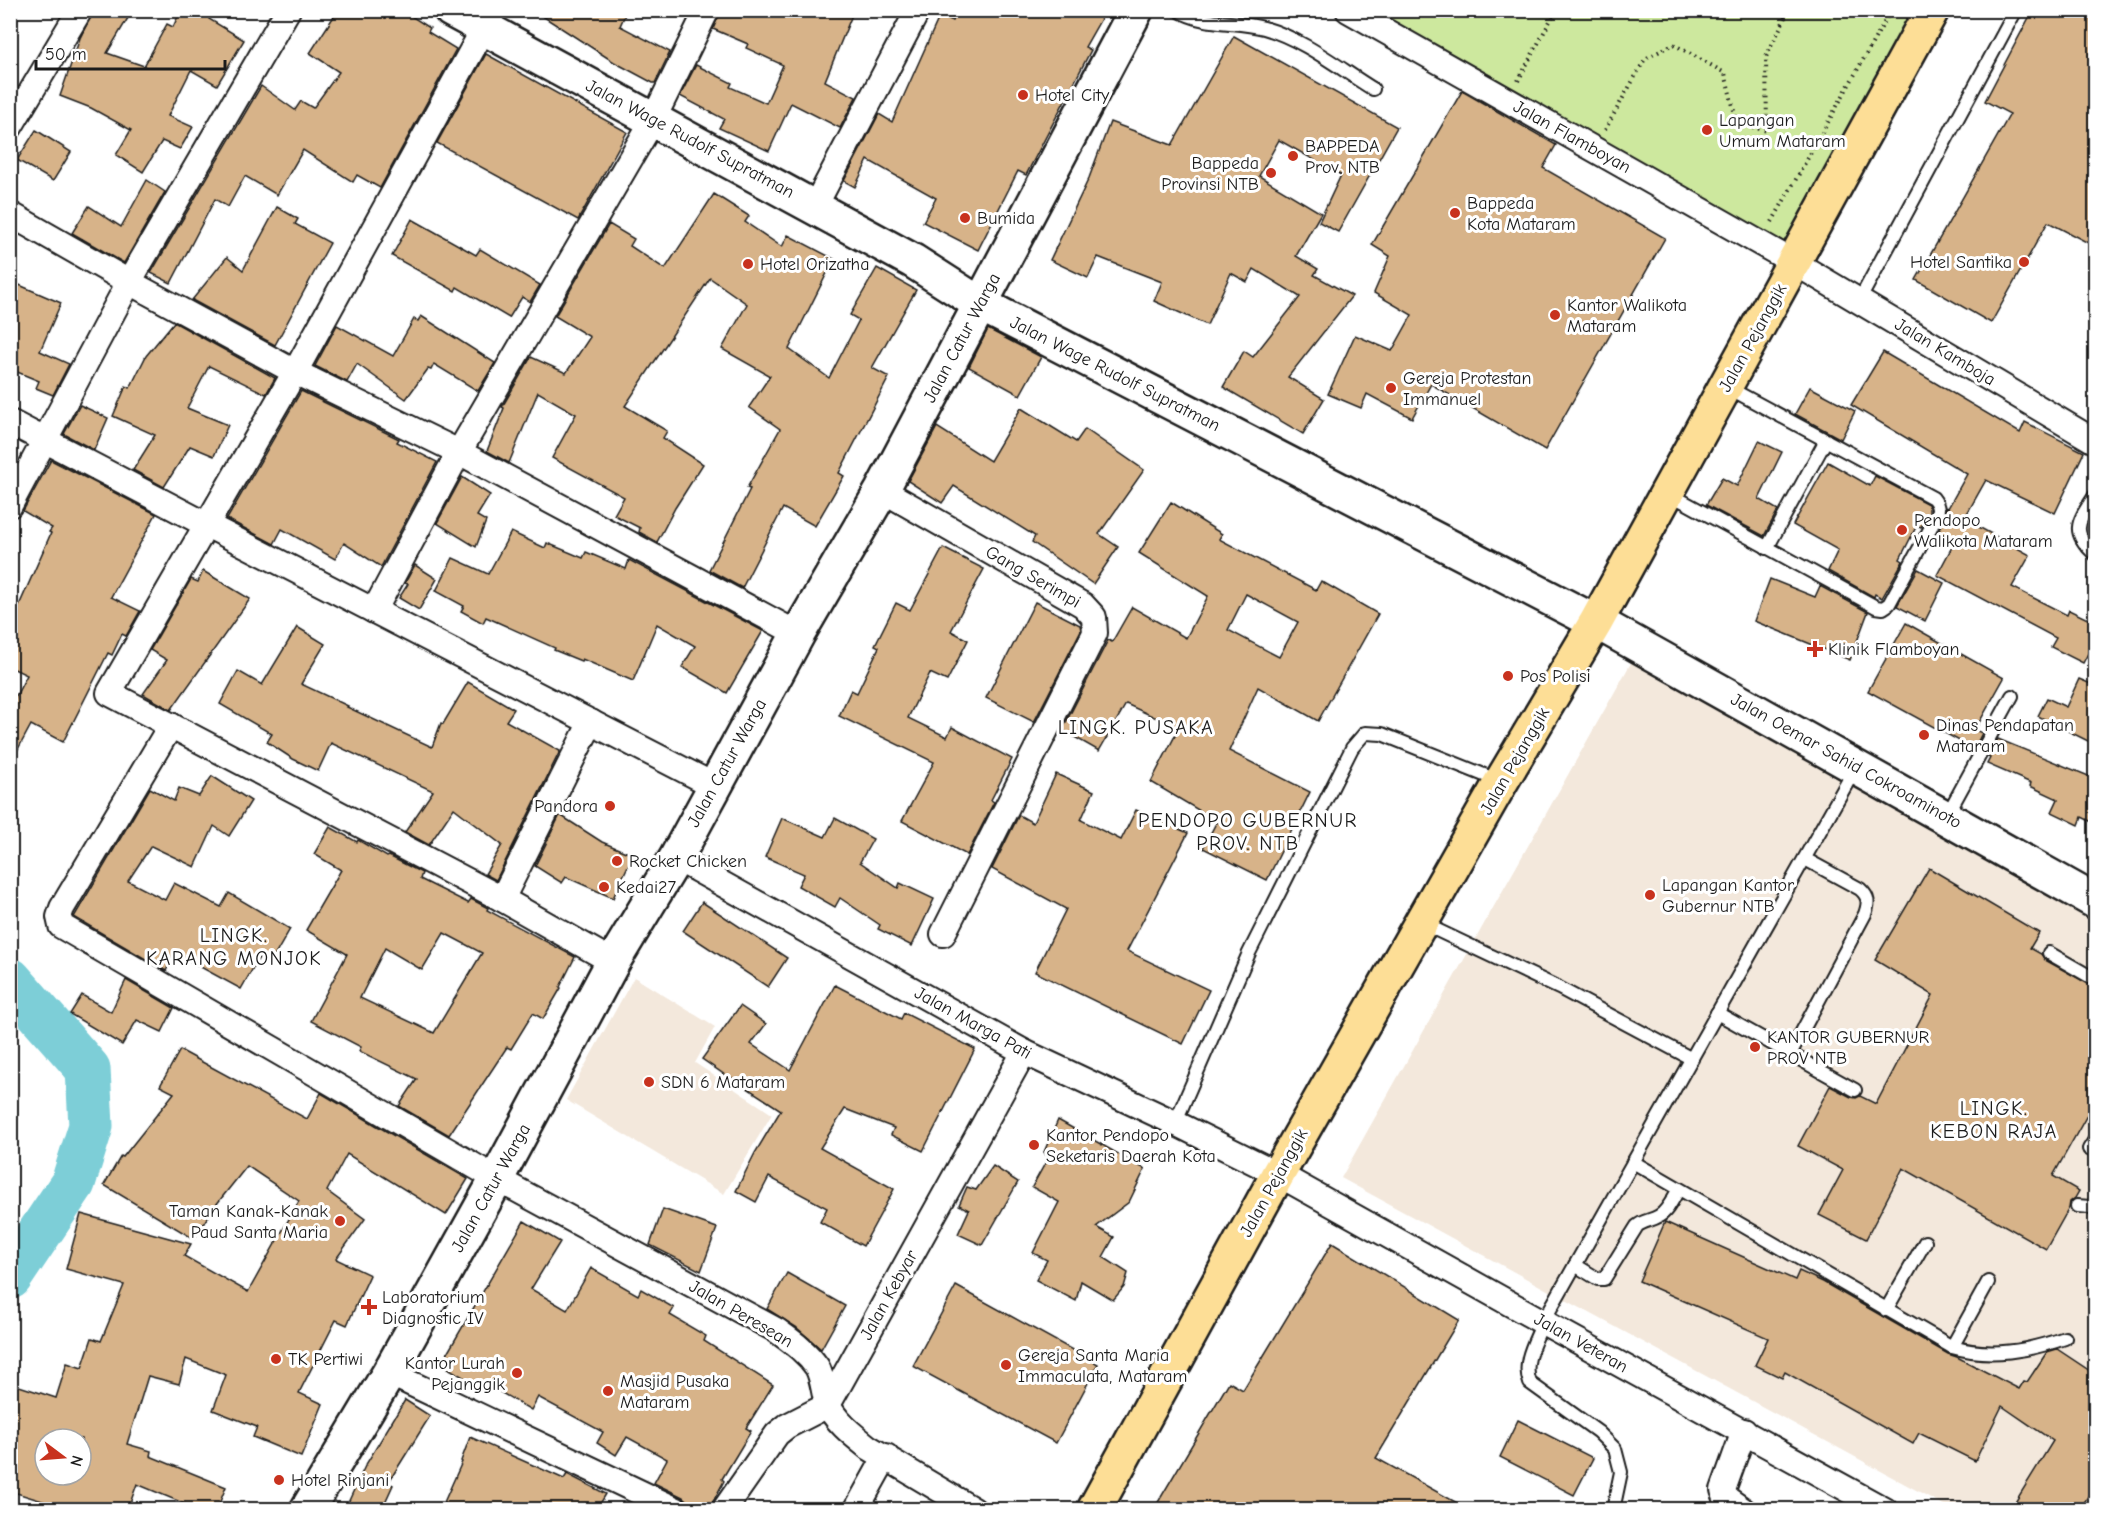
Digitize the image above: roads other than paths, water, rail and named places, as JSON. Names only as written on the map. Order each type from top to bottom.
[{"type":"main road","name":"Jalan Pejanggik","points":[[1094,1509],[1278,1174],[1501,782],[1596,622],[1932,10]]},
{"type":"street","points":[[10,127],[80,10]]},
{"type":"street","points":[[10,505],[129,282],[288,10]]},
{"type":"street","name":"Jalan Wage Rudolf Supratman","points":[[451,10],[489,19],[653,120],[913,261],[980,304],[1596,622]]},
{"type":"street","points":[[374,611],[459,452],[653,120],[707,10]]},
{"type":"street","points":[[815,206],[918,10]]},
{"type":"street","name":"Jalan Catur Warga","points":[[307,1509],[389,1372],[497,1179],[613,962],[676,858],[798,634],[882,490],[1136,10]]},
{"type":"street","name":"Jalan Flamboyan","points":[[1348,10],[1795,263]]},
{"type":"street","points":[[489,19],[295,372],[108,693],[502,899],[613,962]]},
{"type":"street","points":[[10,214],[295,372],[459,452],[798,634]]},
{"type":"street","name":"Jalan Kamboja","points":[[1795,263],[2096,442]]},
{"type":"street","points":[[10,422],[205,525],[715,786]]},
{"type":"street","name":"Gang Serimpi","points":[[882,490],[1083,605],[1094,617],[1095,633],[943,934]]},
{"type":"street","name":"Jalan Oemar Sahid Cokroaminoto","points":[[1596,622],[2096,902]]},
{"type":"street","points":[[502,899],[591,722]]},
{"type":"street","name":"Jalan Peresean","points":[[171,725],[62,908],[59,917],[61,926],[497,1179],[785,1336],[807,1354],[815,1365],[821,1374],[828,1405],[838,1421],[852,1435],[868,1447],[974,1509]]},
{"type":"street","name":"Jalan Marga Pati","points":[[676,858],[1024,1052],[1278,1174]]},
{"type":"street","name":"Jalan Kebyar","points":[[828,1405],[1024,1052]]},
{"type":"street","name":"Jalan Veteran","points":[[1278,1174],[1885,1509]]},
{"type":"street","points":[[389,1372],[677,1509]]},
{"type":"street","points":[[724,1509],[777,1434],[787,1426],[828,1405]]},
{"type":"street","points":[[1743,1509],[1726,1498],[1723,1490],[1744,1431]]},
{"type":"street","points":[[856,1509],[886,1456]]},
{"type":"lane","points":[[1178,10],[1207,21],[1263,28],[1288,37],[1373,89]]},
{"type":"lane","points":[[1859,301],[2016,10]]},
{"type":"lane","points":[[1668,493],[1880,609],[1889,604],[1938,511],[1933,498],[1726,387]]},
{"type":"lane","points":[[1767,548],[1826,440]]},
{"type":"lane","points":[[2096,494],[2082,516],[2078,534],[2082,543],[2096,555]]},
{"type":"lane","points":[[1946,817],[2012,696]]},
{"type":"lane","points":[[1175,1123],[1249,952],[1352,748],[1365,733],[1383,734],[1501,782]]},
{"type":"lane","points":[[1612,1509],[1621,1472],[1615,1449],[1598,1432],[1530,1383],[1527,1364],[1543,1322],[1856,767]]},
{"type":"lane","points":[[1790,1053],[1869,903],[1860,889],[1805,859]]},
{"type":"lane","points":[[1422,923],[1559,988],[1692,1059]]},
{"type":"lane","points":[[2049,953],[2096,980]]},
{"type":"lane","points":[[1717,1013],[1855,1090]]},
{"type":"lane","points":[[2089,1149],[2096,1138]]},
{"type":"lane","points":[[1633,1162],[1952,1347],[1974,1353],[2023,1351],[2066,1338]]},
{"type":"lane","points":[[1575,1265],[1598,1279],[1604,1279],[1637,1226],[1643,1221],[1658,1217],[1666,1210],[1679,1189]]},
{"type":"lane","points":[[2077,1206],[2090,1206],[2096,1203]]},
{"type":"lane","points":[[1887,1310],[1925,1242]]},
{"type":"lane","points":[[1952,1347],[1988,1282]]},
{"type":"waterway","points":[[10,980],[88,1069],[91,1126],[73,1183],[10,1277]]},
{"type":"place","name":"Hotel City","points":[[1023,95]]},
{"type":"place","name":"Lapangan Umum Mataram","points":[[1707,130]]},
{"type":"place","name":"BAPPEDA Prov. NTB","points":[[1293,156]]},
{"type":"place","name":"Bappeda Provinsi NTB","points":[[1271,173]]},
{"type":"place","name":"Bappeda Kota Mataram","points":[[1455,213]]},
{"type":"place","name":"Bumida","points":[[965,218]]},
{"type":"place","name":"Hotel Santika","points":[[2024,262]]},
{"type":"place","name":"Hotel Orizatha","points":[[748,264]]},
{"type":"place","name":"Kantor Walikota Mataram","points":[[1555,315]]},
{"type":"place","name":"Gereja Protestan Immanuel","points":[[1391,388]]},
{"type":"place","name":"Pendopo Walikota Mataram","points":[[1902,530]]},
{"type":"place","name":"Klinik Flamboyan","points":[[1815,649]]},
{"type":"place","name":"Pos Polisi","points":[[1508,676]]},
{"type":"place","name":"Dinas Pendapatan Mataram","points":[[1924,735]]},
{"type":"place","name":"Pandora","points":[[610,806]]},
{"type":"place","name":"Rocket Chicken","points":[[617,861]]},
{"type":"place","name":"Kedai27","points":[[604,887]]},
{"type":"place","name":"Lapangan Kantor Gubernur NTB","points":[[1650,895]]},
{"type":"place","name":"KANTOR GUBERNUR PROV NTB","points":[[1755,1047]]},
{"type":"place","name":"SDN 6 Mataram","points":[[649,1082]]},
{"type":"place","name":"Kantor Pendopo Seketaris Daerah Kota","points":[[1034,1145]]},
{"type":"place","name":"Taman Kanak-Kanak Paud Santa Maria","points":[[340,1221]]},
{"type":"place","name":"Laboratorium Diagnostic IV","points":[[369,1307]]},
{"type":"place","name":"TK Pertiwi","points":[[276,1359]]},
{"type":"place","name":"Gereja Santa Maria Immaculata, Mataram","points":[[1006,1365]]},
{"type":"place","name":"Kantor Lurah Pejanggik","points":[[517,1373]]},
{"type":"place","name":"Masjid Pusaka Mataram","points":[[608,1391]]},
{"type":"place","name":"Hotel Rinjani","points":[[279,1480]]},
{"type":"district","name":"LINGK. PUSAKA","points":[[1136,727]]},
{"type":"district","name":"PENDOPO GUBERNUR PROV. NTB","points":[[1248,832]]},
{"type":"district","name":"LINGK. KARANG MONJOK","points":[[234,946]]},
{"type":"district","name":"LINGK. KEBON RAJA","points":[[1994,1120]]}]
